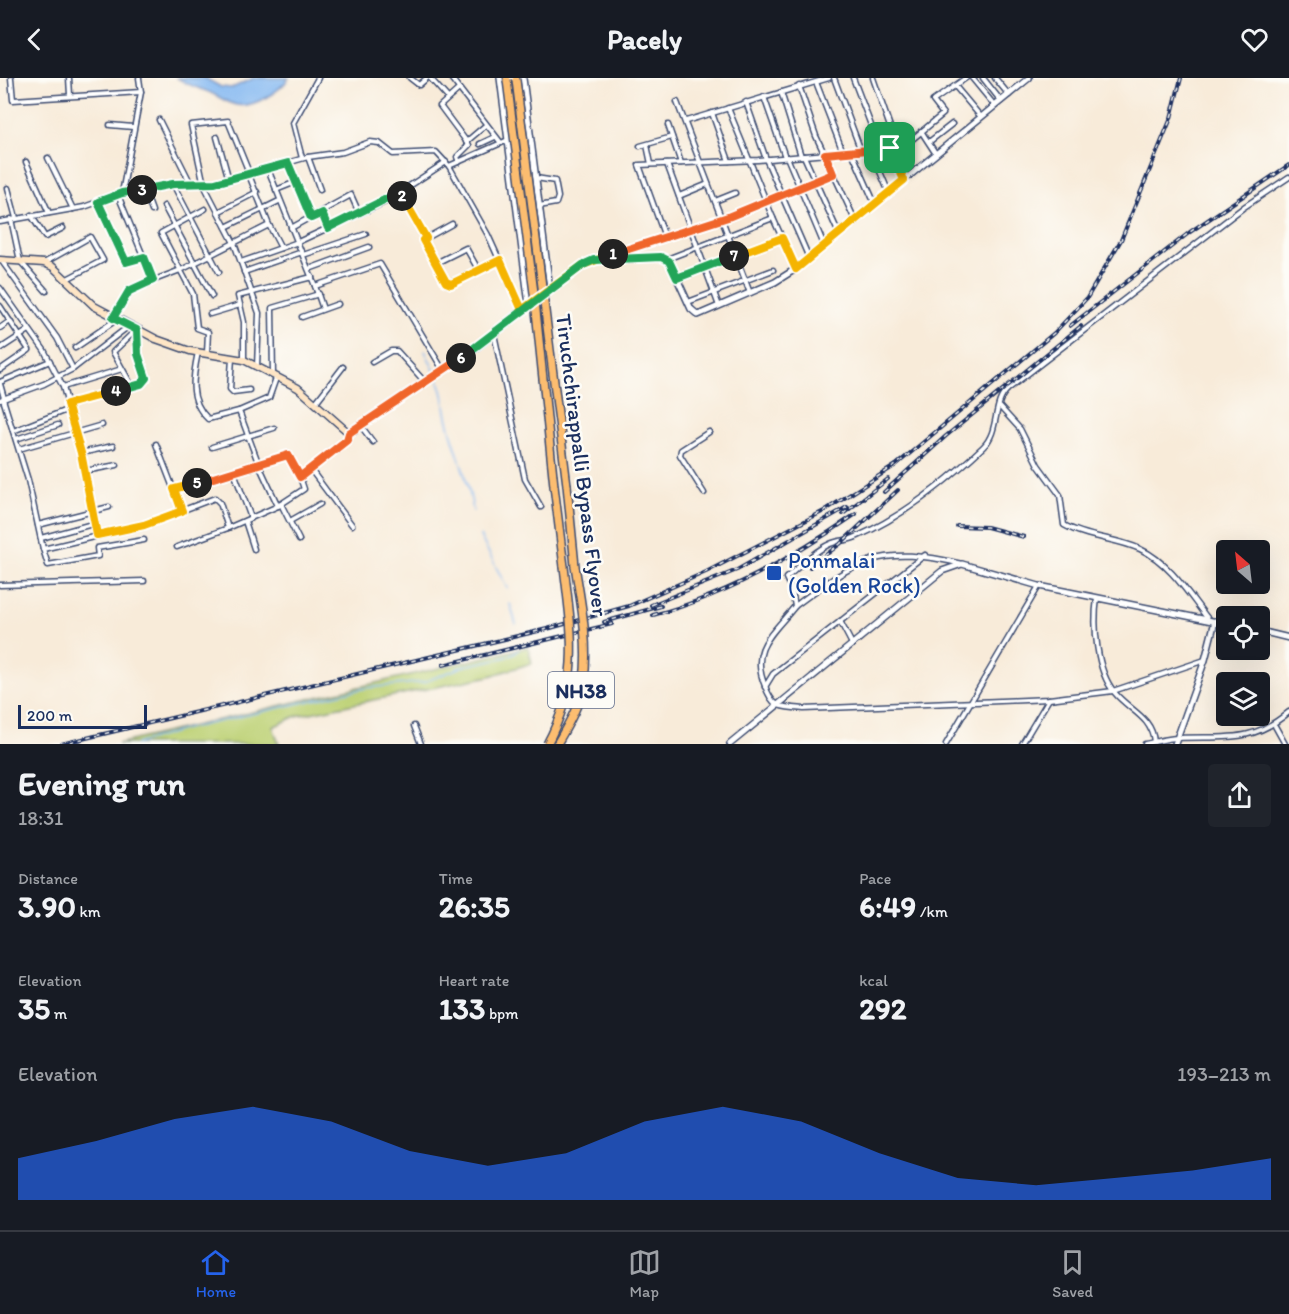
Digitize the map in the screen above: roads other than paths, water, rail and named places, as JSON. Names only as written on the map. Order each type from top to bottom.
[{"type":"highway","name":"Tiruchchirappalli Bypass Flyover","points":[[505,79],[572,632],[571,683],[561,716],[547,744]]},
{"type":"highway","name":"Tiruchchirappalli Bypass Flyover","points":[[518,79],[585,631],[584,681],[572,717],[557,744]]},
{"type":"main road","points":[[0,260],[44,263],[67,279],[94,306],[134,329],[171,345],[244,360],[257,369],[298,388],[316,402],[344,431],[349,433],[443,371],[550,289]]},
{"type":"street","points":[[10,78],[13,100],[141,92]]},
{"type":"street","points":[[69,78],[70,96]]},
{"type":"street","points":[[139,78],[141,92],[120,194],[153,280]]},
{"type":"street","points":[[302,158],[293,123],[318,78]]},
{"type":"street","points":[[410,78],[419,85],[428,78],[448,98]]},
{"type":"street","points":[[451,78],[501,143]]},
{"type":"street","points":[[686,121],[829,78]]},
{"type":"street","points":[[834,78],[861,151]]},
{"type":"street","points":[[853,78],[880,149]]},
{"type":"street","points":[[873,78],[897,147]]},
{"type":"street","points":[[665,237],[639,165],[766,159],[904,146],[943,114],[933,100],[966,78]]},
{"type":"street","points":[[972,78],[995,106]]},
{"type":"street","points":[[983,78],[1001,101]]},
{"type":"street","points":[[995,78],[1009,95]]},
{"type":"street","points":[[1018,78],[1022,84]]},
{"type":"street","points":[[601,260],[661,257],[666,259],[688,302],[698,315],[750,293],[796,269],[1029,78]]},
{"type":"street","points":[[505,79],[509,140],[529,305]]},
{"type":"street","points":[[518,79],[536,178],[550,289],[583,265],[722,219],[833,174]]},
{"type":"street","points":[[816,82],[843,152]]},
{"type":"street","points":[[799,86],[833,174],[855,220]]},
{"type":"street","points":[[955,86],[981,117]]},
{"type":"street","points":[[459,89],[440,106],[469,147],[457,157],[459,162]]},
{"type":"street","points":[[781,92],[802,156],[839,234]]},
{"type":"street","points":[[764,97],[786,157],[825,245]]},
{"type":"street","points":[[677,102],[750,293]]},
{"type":"street","points":[[746,102],[766,159],[809,258]]},
{"type":"street","points":[[728,108],[748,160],[796,269]]},
{"type":"street","points":[[712,113],[729,161]]},
{"type":"street","points":[[159,120],[191,184]]},
{"type":"street","points":[[257,369],[260,319],[234,243],[204,184],[191,125],[204,122],[228,122],[239,142],[262,209],[281,248]]},
{"type":"street","points":[[110,124],[133,127]]},
{"type":"street","points":[[929,142],[952,124]]},
{"type":"street","points":[[466,142],[486,125]]},
{"type":"street","points":[[668,125],[681,163]]},
{"type":"street","points":[[921,131],[936,154]]},
{"type":"street","points":[[480,144],[495,136]]},
{"type":"street","points":[[217,137],[229,180]]},
{"type":"street","points":[[640,146],[672,137]]},
{"type":"street","points":[[241,262],[298,242],[400,192],[447,164],[459,162],[509,140]]},
{"type":"street","points":[[0,222],[73,209],[144,189],[173,184],[204,184],[229,180],[302,158],[343,152],[370,142],[379,143],[393,154],[436,152],[447,164],[500,260],[522,310]]},
{"type":"street","points":[[647,145],[651,164]]},
{"type":"street","points":[[890,148],[904,180]]},
{"type":"street","points":[[871,150],[889,193]]},
{"type":"street","points":[[852,152],[875,204]]},
{"type":"street","points":[[308,157],[320,190]]},
{"type":"street","points":[[48,158],[73,209]]},
{"type":"street","points":[[26,162],[49,213]]},
{"type":"street","points":[[288,163],[311,218]]},
{"type":"street","points":[[667,164],[719,306]]},
{"type":"street","points":[[268,169],[323,309]]},
{"type":"street","points":[[795,606],[786,578],[828,545],[855,538],[910,506],[937,486],[986,445],[993,433],[1002,394],[1245,207],[1289,177]]},
{"type":"street","points":[[536,178],[555,181],[558,197],[556,203],[540,206]]},
{"type":"street","points":[[276,190],[296,182]]},
{"type":"street","points":[[173,184],[219,272]]},
{"type":"street","points":[[679,196],[708,184]]},
{"type":"street","points":[[8,188],[20,261],[46,291]]},
{"type":"street","points":[[144,189],[153,211]]},
{"type":"street","points":[[218,212],[256,192]]},
{"type":"street","points":[[400,192],[426,238]]},
{"type":"street","points":[[715,201],[735,193]]},
{"type":"street","points":[[328,228],[321,209],[351,195],[359,213]]},
{"type":"street","points":[[226,227],[279,201]]},
{"type":"street","points":[[98,202],[126,262],[144,257]]},
{"type":"street","points":[[164,206],[212,296]]},
{"type":"street","points":[[205,209],[161,233],[193,294],[197,328],[208,332],[207,353]]},
{"type":"street","points":[[291,228],[322,213]]},
{"type":"street","points":[[31,215],[45,237],[63,228]]},
{"type":"street","points":[[666,259],[773,218]]},
{"type":"street","points":[[452,224],[423,240],[446,282],[451,284],[500,260]]},
{"type":"street","points":[[75,348],[114,319],[129,291],[193,264],[269,225]]},
{"type":"street","points":[[244,272],[366,234]]},
{"type":"street","points":[[44,263],[90,237],[103,260],[67,279]]},
{"type":"street","points":[[677,278],[782,238]]},
{"type":"street","points":[[309,269],[369,248]]},
{"type":"street","points":[[436,263],[466,248],[479,271]]},
{"type":"street","points":[[0,260],[57,339],[73,369]]},
{"type":"street","points":[[315,286],[380,264],[443,371]]},
{"type":"street","points":[[688,302],[773,270]]},
{"type":"street","points":[[244,360],[245,333],[238,296],[312,277]]},
{"type":"street","points":[[0,288],[50,361],[63,387],[76,430],[97,535]]},
{"type":"street","points":[[198,352],[192,389],[204,416],[208,419],[239,411],[269,398],[275,378],[272,308],[319,294]]},
{"type":"street","points":[[302,317],[338,304]]},
{"type":"street","points":[[210,314],[240,305]]},
{"type":"street","points":[[0,306],[29,350],[0,370]]},
{"type":"street","points":[[0,328],[10,321]]},
{"type":"street","points":[[2,399],[58,378],[134,329]]},
{"type":"street","points":[[132,386],[113,352],[134,329]]},
{"type":"street","points":[[13,431],[68,406],[141,384],[146,378],[138,354],[134,329]]},
{"type":"street","points":[[0,349],[29,330]]},
{"type":"street","points":[[494,333],[525,480],[541,507]]},
{"type":"street","points":[[372,362],[391,351],[397,351],[426,382]]},
{"type":"street","points":[[232,358],[230,389],[233,392],[249,390]]},
{"type":"street","points":[[50,361],[0,383],[2,399],[19,449],[48,565],[98,556],[96,548],[144,540]]},
{"type":"street","points":[[316,402],[343,367]]},
{"type":"street","points":[[63,387],[123,369]]},
{"type":"street","points":[[1000,407],[1020,429],[1038,465],[1060,495],[1064,525],[1140,549],[1153,557],[1176,579],[1212,621]]},
{"type":"street","points":[[239,411],[259,465],[299,540]]},
{"type":"street","points":[[16,440],[58,425]]},
{"type":"street","points":[[19,449],[76,430],[102,425]]},
{"type":"street","points":[[361,426],[373,442]]},
{"type":"street","points":[[212,447],[274,428]]},
{"type":"street","points":[[704,493],[680,454],[681,450],[709,432]]},
{"type":"street","points":[[300,477],[347,440],[349,433]]},
{"type":"street","points":[[156,444],[182,511]]},
{"type":"street","points":[[81,453],[113,446]]},
{"type":"street","points":[[174,489],[288,455],[304,489],[280,505],[245,521],[177,547]]},
{"type":"street","points":[[85,471],[117,465]]},
{"type":"street","points":[[311,470],[352,525]]},
{"type":"street","points":[[234,472],[251,518]]},
{"type":"street","points":[[44,549],[144,525],[218,498],[228,528]]},
{"type":"street","points":[[290,521],[320,504]]},
{"type":"street","points":[[38,525],[109,507]]},
{"type":"street","points":[[245,521],[254,549]]},
{"type":"street","points":[[41,538],[96,523]]},
{"type":"street","points":[[765,687],[773,674],[925,555]]},
{"type":"street","points":[[1205,660],[1113,691],[1049,699],[804,709],[776,706],[770,700],[759,672],[760,654],[767,638],[795,606],[835,576],[860,562],[890,556],[925,555],[1039,586],[1216,622]]},
{"type":"street","points":[[730,744],[942,571],[962,564]]},
{"type":"street","points":[[0,585],[144,581]]},
{"type":"street","points":[[946,744],[1039,586]]},
{"type":"street","points":[[1097,598],[1093,624],[1098,651],[1113,691],[1149,722],[1154,729],[1155,742]]},
{"type":"street","points":[[840,621],[852,644]]},
{"type":"street","points":[[1177,741],[1205,660],[1212,621]]},
{"type":"street","points":[[1270,633],[1289,638]]},
{"type":"street","points":[[1022,744],[1049,699]]},
{"type":"street","points":[[1145,744],[1177,741],[1241,742],[1275,726],[1289,712]]},
{"type":"street","points":[[414,726],[421,744]]},
{"type":"street","points":[[1275,726],[1285,744]]},
{"type":"water","points":[[177,78],[205,78],[221,87],[232,88],[254,78],[289,78],[266,98],[251,104],[237,105]]},
{"type":"waterway","points":[[425,351],[435,372]]},
{"type":"waterway","points":[[437,377],[473,511]]},
{"type":"waterway","points":[[480,536],[507,588]]},
{"type":"waterway","points":[[510,604],[516,624]]},
{"type":"waterway","points":[[136,744],[186,729],[366,688],[424,682],[464,666],[506,657],[519,650]]},
{"type":"railway","points":[[61,744],[547,629],[629,606],[706,572],[824,511],[896,465],[1054,333],[1087,298],[1121,240],[1171,118],[1181,78]]},
{"type":"railway","points":[[1070,326],[1190,232],[1289,165]]},
{"type":"railway","points":[[884,492],[946,436],[1081,326]]},
{"type":"railway","points":[[843,514],[888,479]]},
{"type":"railway","points":[[810,567],[840,544],[898,490]]},
{"type":"railway","points":[[651,605],[737,570],[847,507]]},
{"type":"railway","points":[[653,615],[707,597],[759,574],[856,514]]},
{"type":"railway","points":[[957,526],[987,527],[1024,537]]},
{"type":"railway","points":[[604,622],[661,606]]},
{"type":"railway","points":[[443,665],[612,624]]},
{"type":"place","name":"Ponmalai (Golden Rock)","points":[[774,573]]}]
